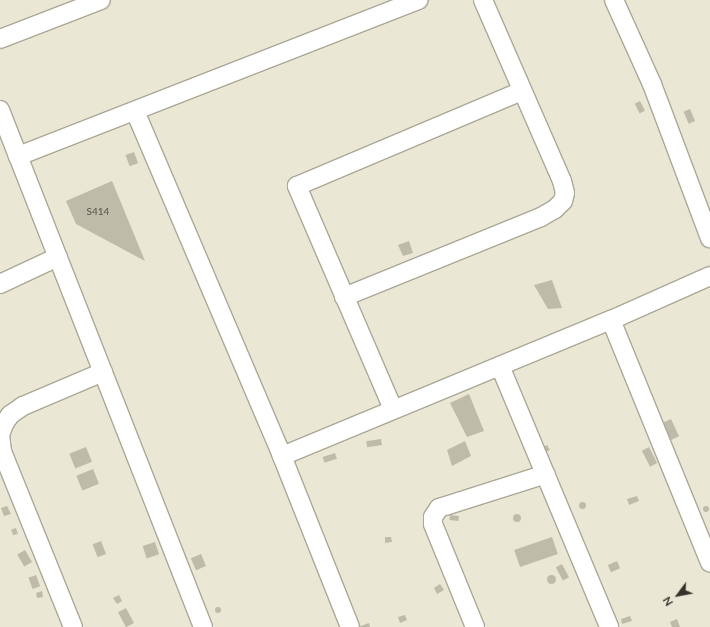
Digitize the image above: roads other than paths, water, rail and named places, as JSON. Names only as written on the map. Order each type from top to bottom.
[{"type":"street","points":[[0,39],[101,0]]},
{"type":"street","points":[[18,156],[419,0]]},
{"type":"street","points":[[344,297],[541,217],[555,209],[563,201],[565,193],[562,181],[483,0]]},
{"type":"street","points":[[614,0],[652,84],[710,238]]},
{"type":"street","points":[[393,409],[297,186],[522,91]]},
{"type":"street","points":[[0,110],[203,627]]},
{"type":"street","points":[[135,111],[282,456],[350,627]]},
{"type":"street","points":[[0,284],[58,257]]},
{"type":"street","points":[[282,456],[611,320],[710,276]]},
{"type":"street","points":[[611,320],[710,563]]},
{"type":"street","points":[[500,366],[609,627]]},
{"type":"street","points":[[73,627],[2,451],[0,435],[4,424],[10,415],[23,406],[103,372]]},
{"type":"street","points":[[475,627],[433,524],[433,517],[439,508],[546,474]]}]
